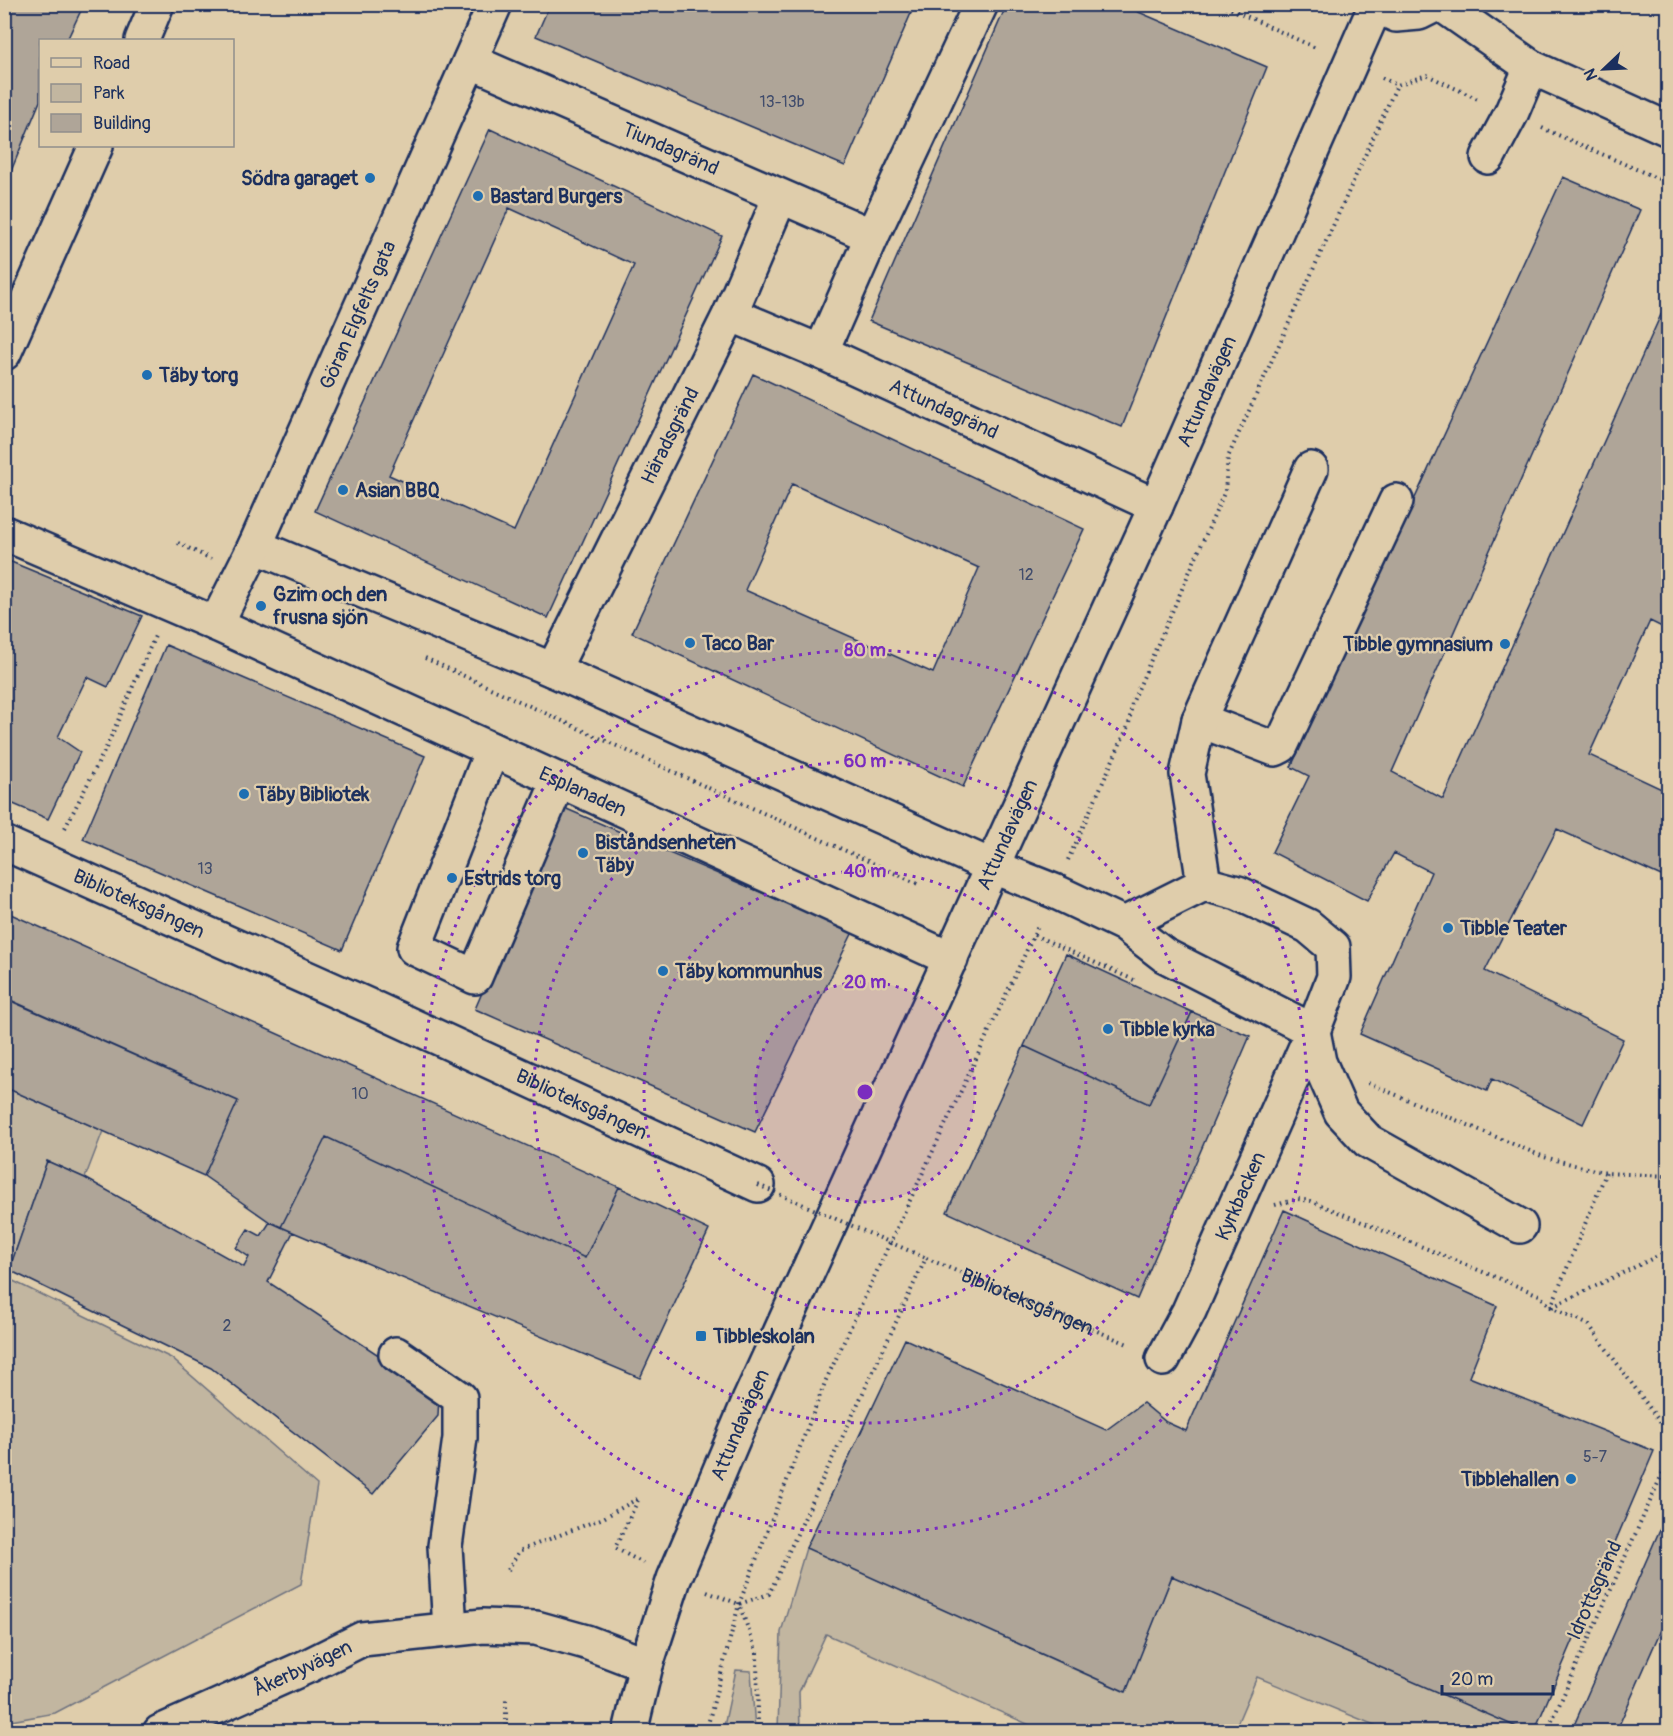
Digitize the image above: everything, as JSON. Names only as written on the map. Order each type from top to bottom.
[{"type":"street","points":[[142,39],[157,4]]},
{"type":"street","points":[[821,352],[872,236],[981,4]]},
{"type":"street","points":[[1374,6],[1396,15],[1419,13],[1439,4],[1531,67],[1668,129]]},
{"type":"street","name":"Göran Elgfelts gata","points":[[216,624],[255,546],[470,61],[489,6]]},
{"type":"street","name":"Attundavägen","points":[[630,1731],[646,1665],[674,1579],[750,1399],[1156,506],[1374,6]]},
{"type":"street","name":"Tiundagränd","points":[[470,61],[872,236]]},
{"type":"street","points":[[1488,157],[1511,114],[1531,67]]},
{"type":"street","points":[[4,353],[96,147]]},
{"type":"street","name":"Häradsgränd","points":[[553,670],[730,314],[780,197]]},
{"type":"street","name":"Attundagränd","points":[[730,314],[821,352],[1156,506]]},
{"type":"street","points":[[1124,924],[1204,884],[1187,774],[1199,720],[1311,470]]},
{"type":"street","points":[[1199,720],[1275,749],[1281,747],[1396,501]]},
{"type":"street","name":"Esplanaden","points":[[4,533],[216,624],[951,959]]},
{"type":"street","points":[[255,546],[553,670],[1124,924],[1164,955],[1313,1031],[1319,1062],[1341,1112],[1368,1141],[1520,1226]]},
{"type":"street","points":[[492,750],[414,948],[475,977],[559,780]]},
{"type":"street","name":"Biblioteksgången","points":[[4,843],[375,1009],[758,1185]]},
{"type":"street","name":"Kyrkbacken","points":[[1163,1359],[1189,1311],[1313,1031],[1334,977],[1333,947],[1308,926],[1238,893],[1204,884]]},
{"type":"street","points":[[396,1354],[460,1398],[460,1437],[445,1546],[450,1629]]},
{"type":"street","name":"Åkerbyvägen","points":[[160,1731],[308,1666],[362,1639],[483,1626],[536,1628],[586,1642],[646,1665]]},
{"type":"street","name":"Attundavägen","points":[[646,1665],[655,1731]]},
{"type":"path","points":[[1221,4],[1350,64]]},
{"type":"path","points":[[706,1731],[739,1604],[826,1380],[1054,891],[1129,724],[1132,703],[1225,491],[1228,457],[1396,85]]},
{"type":"path","points":[[178,543],[241,575]]},
{"type":"path","points":[[65,828],[106,748],[156,634]]},
{"type":"path","points":[[420,656],[918,884]]},
{"type":"path","points":[[1319,1062],[1544,1157],[1606,1173],[1668,1176]]},
{"type":"path","points":[[1551,1307],[1606,1173]]},
{"type":"path","name":"Biblioteksgången","points":[[758,1185],[1163,1359]]},
{"type":"path","points":[[1268,1199],[1276,1206],[1298,1199],[1311,1201],[1539,1295],[1551,1307],[1589,1325],[1668,1432]]},
{"type":"path","points":[[1551,1307],[1668,1251]]},
{"type":"path","points":[[739,1604],[769,1594],[926,1257]]},
{"type":"path","name":"Idrottsgränd","points":[[1546,1731],[1668,1461]]},
{"type":"path","points":[[508,1570],[519,1551],[603,1518],[639,1498],[615,1548]]},
{"type":"path","points":[[739,1604],[757,1653],[758,1731]]},
{"type":"path","points":[[506,1699],[506,1731]]},
{"type":"green space","points":[[4,1087],[103,1131],[85,1178],[47,1161],[9,1270],[4,1270]]},
{"type":"green space","points":[[5,1277],[171,1358],[317,1485],[301,1584],[55,1713],[5,1722]]},
{"type":"green space","points":[[806,1548],[1125,1692],[1172,1576],[1528,1731],[1389,1731],[1257,1677],[1234,1731],[1043,1731],[826,1634],[799,1692],[800,1731],[778,1730],[781,1632]]},
{"type":"green space","points":[[736,1670],[751,1671],[755,1731],[723,1731]]},
{"type":"building","points":[[4,4],[84,4],[67,39],[39,39],[39,103],[4,188]]},
{"type":"building","points":[[550,4],[915,4],[845,166],[536,36]]},
{"type":"building","points":[[1007,4],[1120,4],[1267,67],[1122,427],[869,321]]},
{"type":"building","points":[[490,129],[722,236],[548,618],[315,511]],"holes":[[[509,208],[634,265],[514,531],[389,475]]]},
{"type":"building","name":"Tibble gymnasium","points":[[1563,177],[1640,210],[1392,772],[1443,799],[1668,299],[1668,630],[1650,621],[1589,755],[1668,792],[1668,879],[1557,829],[1485,971],[1623,1039],[1583,1124],[1492,1079],[1487,1091],[1360,1034],[1431,872],[1394,853],[1367,901],[1272,852],[1309,776],[1291,767]]},
{"type":"building","points":[[753,374],[1084,529],[963,787],[632,633]],"holes":[[[792,484],[979,568],[933,673],[745,590]]]},
{"type":"building","points":[[4,559],[142,616],[108,687],[87,677],[58,737],[80,752],[48,819],[4,800]]},
{"type":"building","points":[[166,645],[425,756],[342,950],[83,839]]},
{"type":"building","name":"Täby kommunhus","points":[[562,807],[853,932],[755,1132],[475,1009]]},
{"type":"building","points":[[4,911],[619,1187],[585,1258],[326,1137],[281,1227],[270,1222],[204,1176],[238,1101],[4,998]]},
{"type":"building","name":"Tibble kyrka","points":[[1066,954],[1192,1012],[1149,1104],[1024,1046]]},
{"type":"building","points":[[8,999],[238,1101],[204,1176],[4,1087],[4,1006]]},
{"type":"building","points":[[1192,1012],[1250,1036],[1137,1299],[947,1212],[1024,1046],[1149,1104]]},
{"type":"building","points":[[326,1137],[585,1258],[619,1187],[709,1230],[640,1378],[281,1227]]},
{"type":"building","points":[[47,1161],[85,1178],[244,1267],[249,1257],[236,1248],[248,1229],[261,1236],[270,1222],[293,1232],[268,1282],[439,1395],[438,1416],[373,1494],[211,1368],[9,1270]]},
{"type":"building","name":"Tibblehallen","points":[[1284,1210],[1497,1306],[1469,1377],[1654,1451],[1534,1732],[1528,1732],[1172,1576],[1126,1692],[806,1548],[905,1339],[1106,1430],[1143,1403],[1166,1422],[1186,1431]]},
{"type":"building","points":[[1668,1511],[1668,1614],[1616,1732],[1571,1732]]},
{"type":"place","name":"Södra garaget","points":[[370,178]]},
{"type":"place","name":"Bastard Burgers","points":[[478,196]]},
{"type":"place","name":"Täby torg","points":[[147,375]]},
{"type":"place","name":"Asian BBQ","points":[[343,490]]},
{"type":"place","name":"Gzim och den frusna sjön","points":[[261,606]]},
{"type":"place","name":"Taco Bar","points":[[690,643]]},
{"type":"place","name":"Tibble gymnasium","points":[[1505,644]]},
{"type":"place","name":"Täby Bibliotek","points":[[244,794]]},
{"type":"place","name":"Biståndsenheten Täby","points":[[583,853]]},
{"type":"place","name":"Estrids torg","points":[[452,878]]},
{"type":"place","name":"Tibble Teater","points":[[1448,928]]},
{"type":"place","name":"Täby kommunhus","points":[[663,971]]},
{"type":"place","name":"Tibble kyrka","points":[[1108,1029]]},
{"type":"place","name":"Tibbleskolan","points":[[701,1336]]},
{"type":"place","name":"Tibblehallen","points":[[1571,1479]]}]
